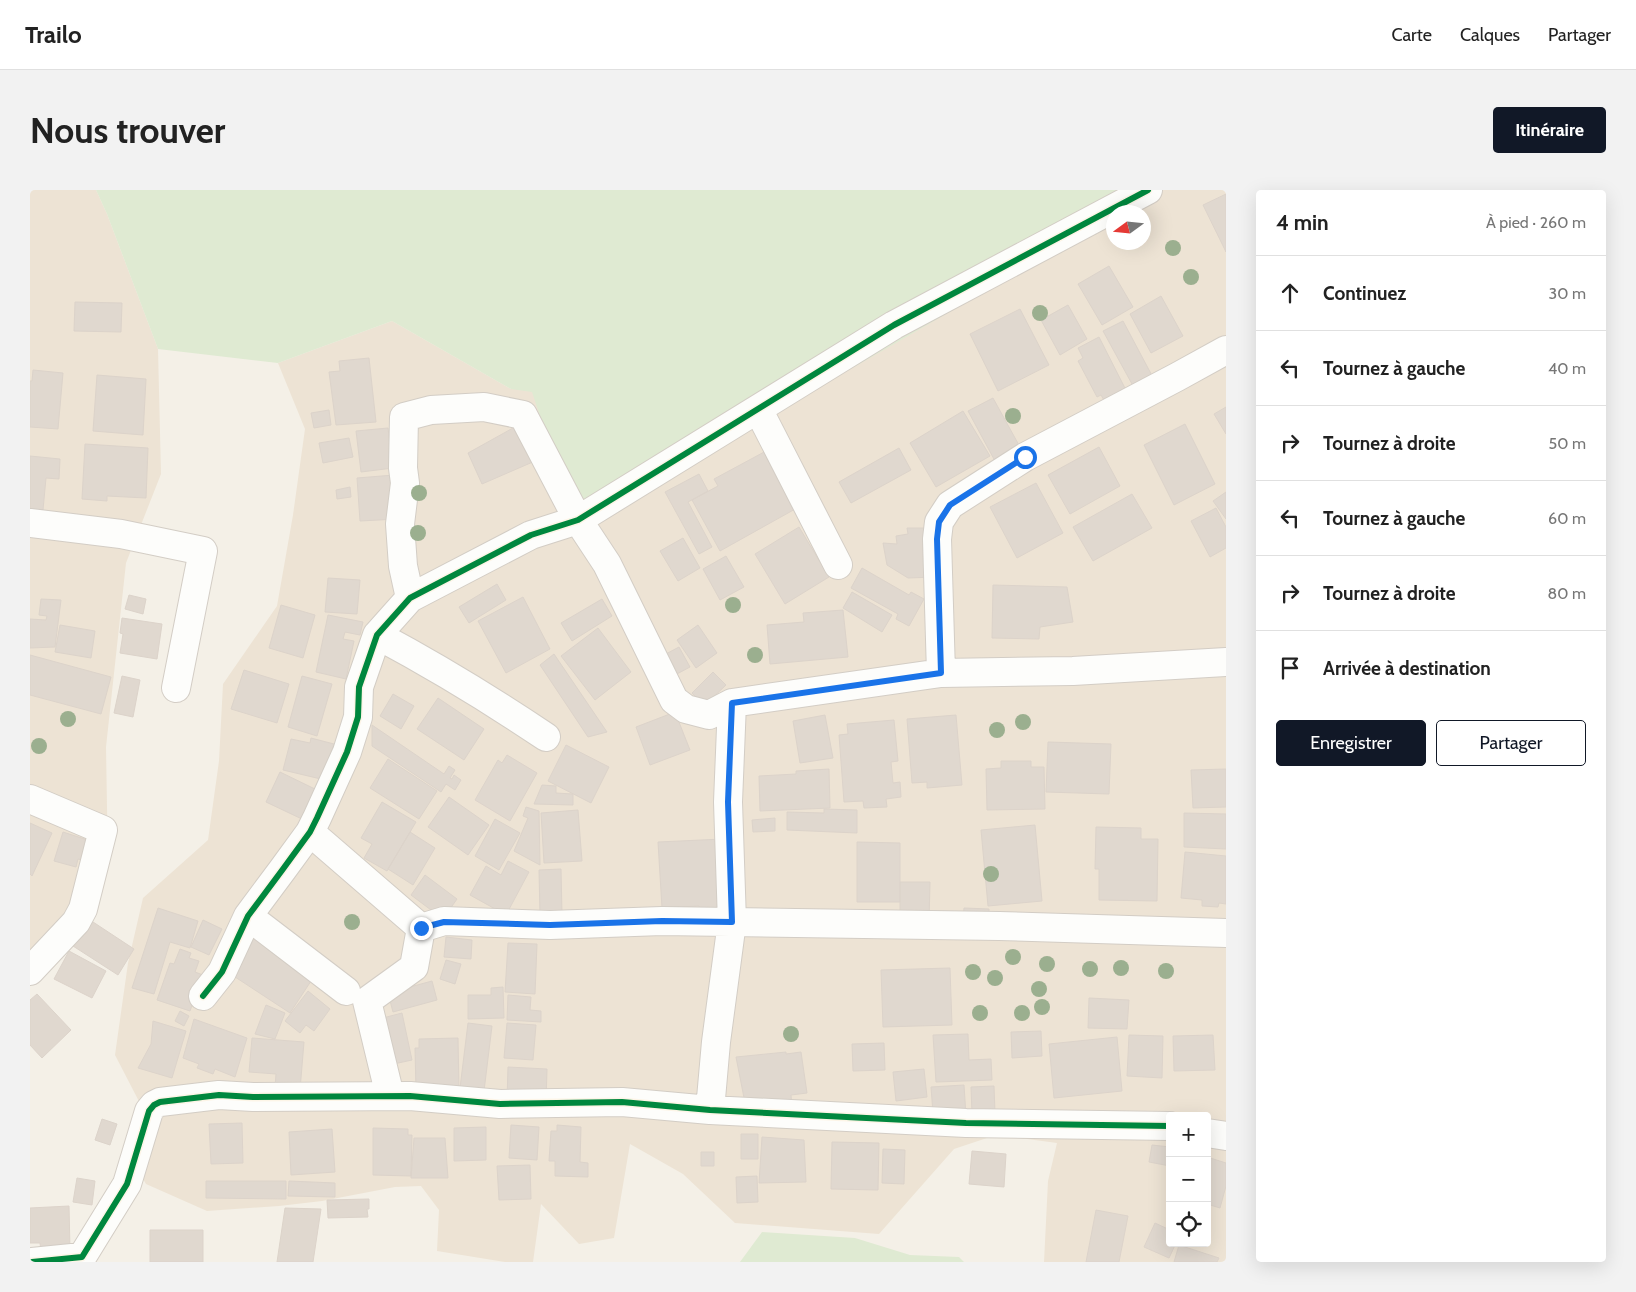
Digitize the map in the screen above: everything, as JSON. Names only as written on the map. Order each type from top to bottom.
[{"type":"street","points":[[203,996],[222,972],[248,916],[310,832],[347,752],[358,717],[359,687],[377,635],[410,598],[531,534],[578,520],[894,325],[1148,190]]},
{"type":"street","points":[[941,673],[937,539],[939,522],[950,505],[1025,457],[1226,350]]},
{"type":"street","points":[[410,598],[403,566],[400,524],[405,483],[403,468],[404,417],[431,410],[484,407],[523,415],[578,520],[607,564],[674,700],[686,709],[709,715],[732,703],[941,673],[1073,671],[1226,662]]},
{"type":"street","points":[[758,409],[838,565]]},
{"type":"street","points":[[30,523],[121,534],[203,551],[176,688]]},
{"type":"street","points":[[377,635],[414,654],[546,738]]},
{"type":"street","points":[[710,1110],[716,1042],[732,922],[728,802],[732,703]]},
{"type":"street","points":[[30,799],[103,830],[83,909],[76,922],[30,971]]},
{"type":"street","points":[[310,832],[421,928]]},
{"type":"street","points":[[248,916],[346,991]]},
{"type":"street","points":[[421,928],[444,922],[550,925],[662,921],[999,926],[1226,933]]},
{"type":"street","points":[[390,1096],[367,1001],[414,967],[421,928]]},
{"type":"street","points":[[32,1262],[82,1257],[127,1184],[149,1111],[160,1102],[219,1095],[252,1097],[390,1096],[440,1098],[500,1104],[622,1102],[710,1110],[966,1123],[1166,1126]]},
{"type":"street","points":[[1211,1134],[1226,1136]]},
{"type":"shaded area","points":[[30,190],[96,190],[107,214],[158,349],[161,474],[126,563],[106,747],[108,867],[30,967]]},
{"type":"shaded area","points":[[1161,190],[1226,190],[1226,1262],[1044,1262],[1048,1181],[1057,1143],[996,1135],[954,1149],[879,1234],[735,1223],[683,1174],[630,1144],[614,1238],[579,1244],[541,1204],[533,1262],[505,1262],[437,1251],[439,1210],[421,1186],[395,1187],[322,1201],[207,1211],[146,1184],[132,1160],[145,1113],[115,1055],[128,963],[143,898],[208,840],[219,761],[223,684],[277,606],[293,515],[305,429],[278,363],[392,321],[511,389],[1106,219],[1106,250],[1151,250],[1151,205],[1134,205]]},
{"type":"green space","points":[[96,190],[1161,190],[1135,205],[1106,205],[1106,222],[856,366],[573,515],[532,392],[511,389],[392,321],[278,363],[158,349],[107,214]]},
{"type":"green space","points":[[762,1232],[855,1238],[910,1255],[959,1257],[964,1262],[740,1262]]},
{"type":"building","points":[[1226,194],[1226,252],[1203,205]]},
{"type":"building","points":[[1109,266],[1133,307],[1102,325],[1078,284]]},
{"type":"building","points":[[1161,296],[1183,336],[1151,353],[1130,314]]},
{"type":"building","points":[[75,302],[122,303],[121,332],[74,331]]},
{"type":"building","points":[[1068,305],[1087,339],[1060,355],[1041,320]]},
{"type":"building","points":[[1020,309],[1049,365],[998,391],[970,334]]},
{"type":"building","points":[[1123,321],[1157,385],[1138,395],[1103,331]]},
{"type":"building","points":[[1099,337],[1130,398],[1109,409],[1101,395],[1097,397],[1078,361],[1083,358],[1078,348]]},
{"type":"building","points":[[369,358],[376,422],[336,425],[329,372],[340,371],[339,361]]},
{"type":"building","points":[[33,370],[63,373],[58,429],[30,427],[30,381],[32,381]]},
{"type":"building","points":[[97,375],[146,379],[143,435],[93,431]]},
{"type":"building","points":[[993,398],[1020,447],[995,461],[968,411]]},
{"type":"building","points":[[1226,407],[1226,434],[1214,414]]},
{"type":"building","points":[[329,410],[331,425],[314,428],[311,413]]},
{"type":"building","points":[[963,411],[990,456],[936,487],[910,443]]},
{"type":"building","points":[[522,423],[542,458],[482,484],[468,453]]},
{"type":"building","points":[[1185,424],[1215,484],[1174,505],[1144,445]]},
{"type":"building","points":[[388,428],[393,468],[361,472],[356,431]]},
{"type":"building","points":[[349,438],[353,457],[323,463],[319,443]]},
{"type":"building","points":[[85,444],[148,448],[146,498],[107,496],[107,501],[82,499]]},
{"type":"building","points":[[1099,447],[1120,486],[1070,514],[1048,475]]},
{"type":"building","points":[[899,448],[911,470],[851,503],[839,482]]},
{"type":"building","points":[[766,451],[797,508],[720,551],[692,500],[718,486],[714,479]]},
{"type":"building","points":[[30,456],[60,459],[59,479],[46,478],[43,510],[30,509]]},
{"type":"building","points":[[699,474],[708,491],[688,502],[712,547],[699,554],[665,492]]},
{"type":"building","points":[[394,475],[397,519],[360,521],[357,478]]},
{"type":"building","points":[[1036,483],[1063,533],[1017,558],[990,507]]},
{"type":"building","points":[[350,487],[351,497],[337,499],[336,490]]},
{"type":"building","points":[[1226,492],[1226,519],[1213,501]]},
{"type":"building","points":[[1132,494],[1152,528],[1093,561],[1073,527]]},
{"type":"building","points":[[1216,508],[1226,527],[1226,548],[1210,557],[1191,521]]},
{"type":"building","points":[[799,527],[829,577],[785,604],[755,554]]},
{"type":"building","points":[[907,528],[926,528],[935,577],[908,578],[887,565],[883,543],[897,544],[896,536],[908,534]]},
{"type":"building","points":[[683,538],[700,568],[678,581],[660,551]]},
{"type":"building","points":[[726,556],[744,587],[720,600],[703,569]]},
{"type":"building","points":[[862,568],[909,595],[911,592],[924,599],[909,626],[896,619],[898,614],[851,588]]},
{"type":"building","points":[[328,578],[360,580],[357,614],[325,612]]},
{"type":"building","points":[[497,584],[506,600],[469,623],[459,607]]},
{"type":"building","points":[[993,585],[1067,587],[1073,622],[1040,627],[1039,639],[992,638]]},
{"type":"building","points":[[852,592],[892,615],[882,632],[843,608]]},
{"type":"building","points":[[129,595],[146,599],[143,614],[125,609]]},
{"type":"building","points":[[523,597],[550,649],[506,673],[478,621]]},
{"type":"building","points":[[41,599],[61,600],[55,647],[30,648],[30,619],[46,620],[47,616],[39,615]]},
{"type":"building","points":[[602,599],[612,616],[572,641],[561,623]]},
{"type":"building","points":[[281,605],[315,615],[303,658],[269,648]]},
{"type":"building","points":[[843,610],[848,657],[770,664],[767,625],[804,622],[803,613]]},
{"type":"building","points":[[328,615],[363,622],[360,635],[345,632],[343,639],[354,641],[346,679],[316,672]]},
{"type":"building","points":[[122,618],[162,624],[157,659],[120,653],[123,634],[120,633]]},
{"type":"building","points":[[60,625],[95,631],[91,658],[55,652]]},
{"type":"building","points":[[698,625],[717,653],[696,668],[677,640]]},
{"type":"building","points":[[598,628],[631,672],[595,700],[561,656]]},
{"type":"building","points":[[679,647],[690,667],[675,675],[664,655]]},
{"type":"building","points":[[554,654],[607,732],[588,737],[540,665]]},
{"type":"building","points":[[30,655],[111,677],[101,714],[30,695]]},
{"type":"building","points":[[244,670],[289,684],[277,723],[231,709]]},
{"type":"building","points":[[713,672],[726,685],[704,706],[692,693]]},
{"type":"building","points":[[122,676],[140,680],[133,717],[114,713]]},
{"type":"building","points":[[302,676],[332,684],[317,736],[288,727]]},
{"type":"building","points":[[393,694],[414,706],[401,729],[380,716]]},
{"type":"building","points":[[438,698],[484,729],[464,760],[417,729]]},
{"type":"building","points":[[675,712],[690,750],[650,765],[636,727]]},
{"type":"building","points":[[825,715],[833,758],[800,763],[793,721]]},
{"type":"building","points":[[956,715],[962,785],[927,788],[927,782],[912,783],[907,719]]},
{"type":"building","points":[[894,720],[898,761],[891,762],[893,783],[900,782],[901,797],[886,799],[887,807],[864,808],[863,801],[844,802],[839,735],[848,734],[847,724]]},
{"type":"building","points":[[372,725],[444,774],[449,766],[455,770],[450,778],[452,779],[454,775],[461,780],[455,790],[446,784],[441,792],[372,746]]},
{"type":"building","points":[[311,738],[334,744],[325,780],[283,770],[291,739],[310,743]]},
{"type":"building","points":[[1048,742],[1111,744],[1109,794],[1046,792]]},
{"type":"building","points":[[566,745],[609,767],[591,803],[548,781]]},
{"type":"building","points":[[507,755],[537,773],[510,821],[475,800],[498,760],[502,763]]},
{"type":"building","points":[[388,759],[437,791],[419,819],[370,788]]},
{"type":"building","points":[[1001,761],[1031,761],[1031,767],[1044,767],[1045,809],[987,810],[986,769],[1001,768]]},
{"type":"building","points":[[829,769],[830,808],[760,811],[759,776],[796,774],[796,771]]},
{"type":"building","points":[[1226,769],[1226,807],[1193,808],[1191,770]]},
{"type":"building","points":[[280,772],[317,790],[304,820],[266,802]]},
{"type":"building","points":[[542,785],[556,786],[556,793],[573,794],[573,805],[534,804]]},
{"type":"building","points":[[449,797],[489,825],[468,855],[428,827]]},
{"type":"building","points":[[382,802],[416,822],[387,871],[364,858],[372,844],[361,838]]},
{"type":"building","points":[[526,807],[539,811],[540,865],[514,851],[528,818],[523,816]]},
{"type":"building","points":[[824,809],[857,810],[857,833],[787,830],[787,812],[824,813]]},
{"type":"building","points":[[578,810],[582,861],[544,863],[541,813]]},
{"type":"building","points":[[1184,813],[1226,814],[1226,849],[1184,847]]},
{"type":"building","points":[[775,818],[775,831],[753,832],[752,820]]},
{"type":"building","points":[[495,819],[520,833],[499,870],[475,856]]},
{"type":"building","points":[[30,823],[52,833],[32,876],[30,874]]},
{"type":"building","points":[[1035,825],[1042,901],[988,906],[981,830]]},
{"type":"building","points":[[1096,827],[1141,828],[1141,839],[1158,839],[1157,901],[1099,900],[1099,869],[1095,869]]},
{"type":"building","points":[[63,832],[97,843],[91,862],[78,859],[76,867],[54,861]]},
{"type":"building","points":[[410,832],[435,848],[413,885],[388,869]]},
{"type":"building","points":[[723,839],[727,909],[700,910],[699,906],[662,908],[658,842]]},
{"type":"building","points":[[857,842],[900,843],[900,902],[857,902]]},
{"type":"building","points":[[1185,852],[1226,856],[1226,904],[1219,903],[1218,907],[1202,906],[1202,900],[1181,898]]},
{"type":"building","points":[[508,861],[529,872],[506,915],[470,895],[486,866],[501,875]]},
{"type":"building","points":[[561,869],[562,915],[540,915],[539,870]]},
{"type":"building","points":[[425,875],[457,899],[443,919],[411,895]]},
{"type":"building","points":[[900,882],[930,882],[929,922],[900,921]]},
{"type":"building","points":[[158,908],[198,921],[190,948],[170,942],[154,994],[132,988]]},
{"type":"building","points":[[964,908],[989,909],[989,924],[963,923]]},
{"type":"building","points":[[90,920],[134,949],[118,975],[73,946]]},
{"type":"building","points":[[203,920],[222,929],[209,955],[191,947]]},
{"type":"building","points":[[254,935],[315,975],[290,1013],[229,973]]},
{"type":"building","points":[[446,937],[472,940],[471,959],[444,957]]},
{"type":"building","points":[[508,943],[537,944],[535,994],[505,992]]},
{"type":"building","points":[[180,949],[191,953],[189,958],[199,961],[195,972],[203,975],[190,1011],[157,1000],[170,963],[174,964]]},
{"type":"building","points":[[69,951],[106,971],[92,998],[54,979]]},
{"type":"building","points":[[446,960],[461,964],[455,984],[440,979]]},
{"type":"building","points":[[950,968],[952,1025],[883,1027],[881,970]]},
{"type":"building","points":[[432,981],[437,1000],[393,1012],[388,993]]},
{"type":"building","points":[[503,987],[504,1018],[468,1019],[468,995],[491,995],[491,988]]},
{"type":"building","points":[[308,991],[330,1009],[314,1031],[306,1025],[300,1033],[285,1021]]},
{"type":"building","points":[[37,994],[71,1030],[42,1058],[30,1045],[30,1000]]},
{"type":"building","points":[[508,995],[531,997],[530,1010],[541,1011],[541,1022],[507,1020]]},
{"type":"building","points":[[1089,998],[1129,1000],[1127,1029],[1088,1028]]},
{"type":"building","points":[[266,1005],[285,1013],[275,1039],[255,1034]]},
{"type":"building","points":[[180,1011],[189,1016],[184,1026],[175,1021]]},
{"type":"building","points":[[402,1013],[412,1060],[389,1065],[379,1019]]},
{"type":"building","points":[[194,1019],[247,1038],[235,1077],[215,1069],[213,1074],[197,1068],[199,1064],[183,1058]]},
{"type":"building","points":[[153,1021],[186,1031],[172,1078],[138,1068],[151,1044]]},
{"type":"building","points":[[468,1023],[492,1026],[483,1099],[459,1096]]},
{"type":"building","points":[[507,1023],[536,1025],[533,1060],[504,1058]]},
{"type":"building","points":[[1041,1031],[1042,1056],[1012,1058],[1011,1032]]},
{"type":"building","points":[[968,1034],[969,1060],[991,1059],[992,1080],[936,1082],[933,1035]]},
{"type":"building","points":[[1129,1035],[1163,1036],[1162,1078],[1127,1076]]},
{"type":"building","points":[[1213,1035],[1215,1070],[1174,1071],[1173,1036]]},
{"type":"building","points":[[1117,1037],[1122,1091],[1054,1098],[1049,1044]]},
{"type":"building","points":[[252,1038],[304,1042],[300,1090],[275,1088],[276,1074],[249,1072]]},
{"type":"building","points":[[458,1038],[459,1090],[416,1091],[415,1048],[419,1048],[419,1039]]},
{"type":"building","points":[[884,1043],[885,1070],[853,1071],[852,1044]]},
{"type":"building","points":[[786,1052],[786,1054],[801,1052],[807,1093],[791,1095],[792,1107],[746,1108],[736,1057]]},
{"type":"building","points":[[508,1067],[547,1069],[546,1102],[507,1100]]},
{"type":"building","points":[[924,1069],[927,1097],[896,1101],[893,1072]]},
{"type":"building","points":[[964,1085],[966,1116],[933,1113],[931,1087]]},
{"type":"building","points":[[994,1086],[995,1113],[972,1114],[971,1087]]},
{"type":"building","points":[[102,1119],[117,1124],[110,1145],[95,1140]]},
{"type":"building","points":[[242,1123],[243,1163],[211,1164],[209,1124]]},
{"type":"building","points":[[511,1125],[539,1127],[537,1160],[509,1158]]},
{"type":"building","points":[[557,1125],[581,1127],[580,1162],[588,1163],[588,1177],[555,1176],[555,1161],[549,1161],[551,1131],[557,1131]]},
{"type":"building","points":[[486,1127],[486,1160],[454,1161],[454,1128]]},
{"type":"building","points":[[373,1128],[408,1129],[408,1135],[412,1135],[411,1176],[373,1175]]},
{"type":"building","points":[[332,1129],[335,1172],[291,1175],[289,1132]]},
{"type":"building","points":[[741,1134],[758,1134],[758,1159],[741,1159]]},
{"type":"building","points":[[762,1137],[804,1140],[806,1182],[759,1183]]},
{"type":"building","points":[[414,1138],[445,1138],[448,1178],[411,1178]]},
{"type":"building","points":[[832,1142],[879,1143],[878,1190],[831,1189]]},
{"type":"building","points":[[1152,1145],[1166,1147],[1166,1165],[1149,1162]]},
{"type":"building","points":[[883,1149],[905,1150],[904,1184],[882,1183]]},
{"type":"building","points":[[972,1151],[1006,1154],[1004,1187],[969,1184]]},
{"type":"building","points":[[701,1152],[714,1152],[714,1166],[701,1166]]},
{"type":"building","points":[[1211,1158],[1226,1163],[1226,1186],[1220,1208],[1211,1205]]},
{"type":"building","points":[[530,1165],[531,1199],[499,1200],[497,1166]]},
{"type":"building","points":[[757,1176],[758,1202],[737,1203],[736,1177]]},
{"type":"building","points":[[77,1178],[95,1181],[92,1205],[73,1202]]},
{"type":"building","points":[[206,1181],[286,1181],[286,1199],[206,1198]]},
{"type":"building","points":[[289,1181],[335,1183],[335,1197],[288,1196]]},
{"type":"building","points":[[369,1199],[368,1217],[328,1218],[327,1200]]},
{"type":"building","points":[[69,1206],[70,1250],[41,1251],[40,1243],[30,1243],[30,1208]]},
{"type":"building","points":[[285,1208],[321,1209],[313,1262],[277,1262]]},
{"type":"building","points":[[1096,1210],[1128,1216],[1119,1262],[1086,1262]]},
{"type":"building","points":[[1155,1223],[1166,1228],[1166,1247],[1174,1247],[1169,1258],[1144,1247]]},
{"type":"building","points":[[150,1230],[203,1230],[203,1262],[150,1262]]},
{"type":"building","points":[[1178,1247],[1185,1247],[1219,1258],[1217,1262],[1174,1262]]},
{"type":"cycle path","points":[[203,996],[222,972],[248,916],[310,832],[347,752],[358,717],[359,687],[377,635],[410,598],[531,535],[578,520],[894,325],[1148,190]]},
{"type":"cycle path","points":[[32,1262],[82,1257],[127,1184],[149,1111],[160,1102],[219,1095],[253,1097],[410,1096],[500,1104],[622,1102],[710,1110],[966,1123],[1166,1126]]},
{"type":"route","points":[[421,928],[444,922],[550,925],[662,921],[732,922],[728,802],[732,703],[941,673],[937,539],[939,522],[950,505],[1025,457]]}]
